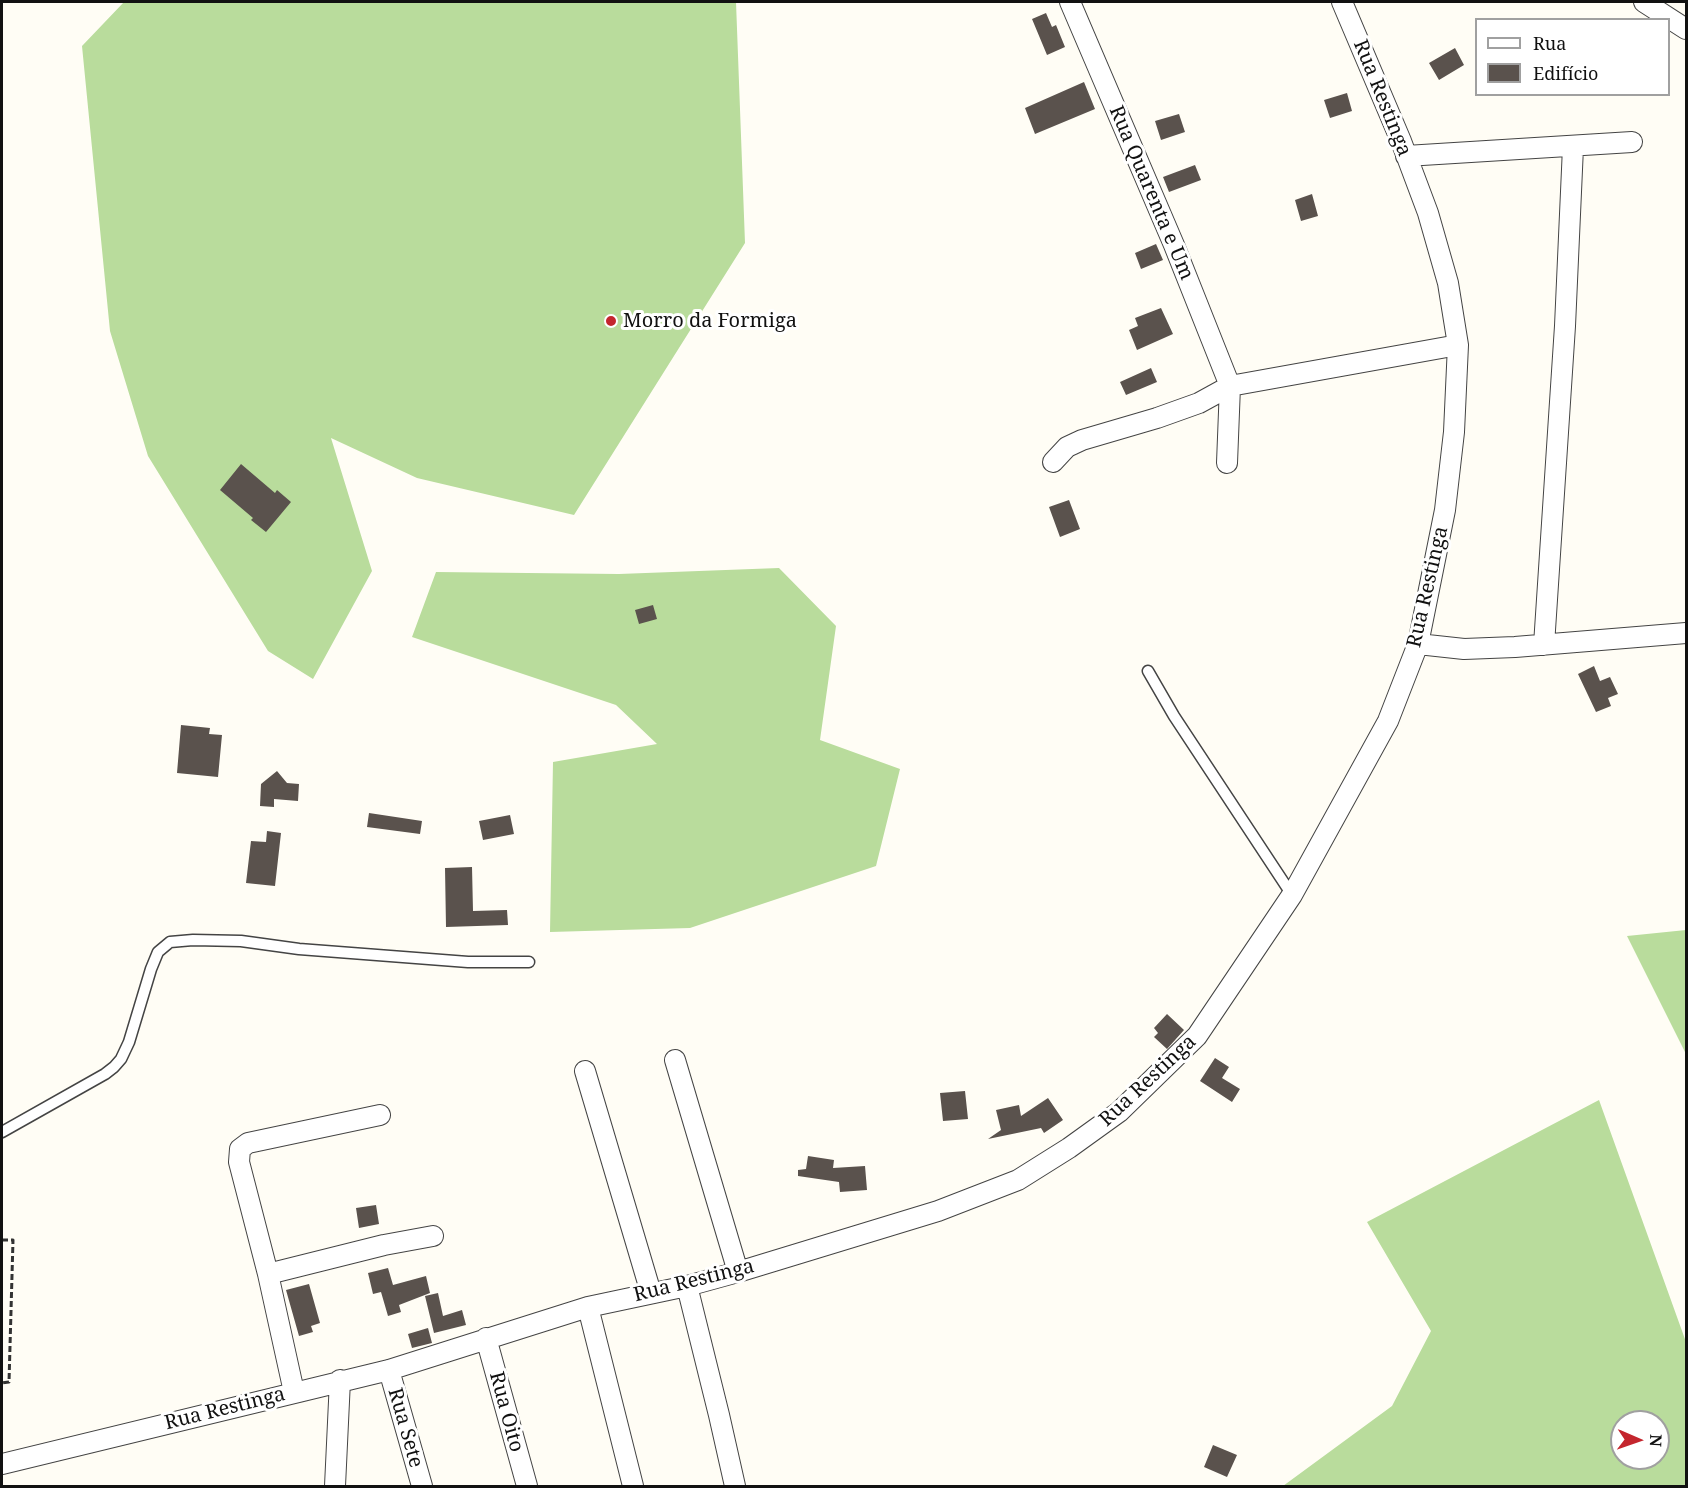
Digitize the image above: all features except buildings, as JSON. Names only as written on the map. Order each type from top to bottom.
[{"type":"street","name":"Rua Quarenta e Um","points":[[1070,2],[1174,244],[1230,386],[1227,463]]},
{"type":"street","name":"Rua Restinga","points":[[2,1464],[340,1380],[389,1370],[588,1307],[687,1286],[938,1211],[1018,1180],[1070,1148],[1119,1112],[1197,1036],[1292,895],[1388,721],[1418,644],[1445,510],[1454,432],[1458,345],[1448,283],[1439,248],[1406,156],[1342,2]]},
{"type":"street","points":[[1644,2],[1669,18]]},
{"type":"street","points":[[1670,19],[1686,29]]},
{"type":"street","points":[[1406,156],[1632,142]]},
{"type":"street","points":[[1544,645],[1565,326],[1573,147]]},
{"type":"street","points":[[1053,462],[1067,447],[1082,440],[1168,414],[1198,403],[1230,386],[1458,345]]},
{"type":"street","points":[[1418,644],[1464,649],[1686,633]]},
{"type":"street","points":[[675,1060],[738,1272]]},
{"type":"street","points":[[585,1071],[651,1293]]},
{"type":"street","points":[[294,1392],[268,1274],[239,1162],[239,1154],[242,1146],[380,1115]]},
{"type":"street","points":[[268,1274],[384,1245],[433,1236]]},
{"type":"street","points":[[687,1286],[735,1486]]},
{"type":"street","points":[[588,1307],[633,1486]]},
{"type":"street","name":"Rua Oito","points":[[486,1338],[527,1486]]},
{"type":"street","name":"Rua Sete","points":[[389,1370],[422,1486]]},
{"type":"street","points":[[335,1486],[340,1380]]},
{"type":"lane","points":[[1148,671],[1174,716],[1292,895]]},
{"type":"lane","points":[[2,1132],[114,1067],[121,1059],[129,1042],[158,952],[170,942],[241,941],[300,950],[468,962],[529,962]]},
{"type":"path","points":[[2,1240],[13,1240],[9,1382],[2,1383]]},
{"type":"green space","points":[[124,2],[736,2],[745,243],[574,515],[417,478],[331,438],[372,571],[313,679],[268,651],[148,456],[110,331],[82,46]]},
{"type":"green space","points":[[779,568],[836,626],[820,740],[900,769],[876,866],[690,928],[550,932],[553,762],[657,744],[616,705],[412,637],[436,572],[619,574]]},
{"type":"green space","points":[[1686,930],[1686,1054],[1627,936]]},
{"type":"green space","points":[[1599,1100],[1686,1342],[1686,1486],[1283,1486],[1392,1406],[1431,1331],[1367,1222]]},
{"type":"place","name":"Morro da Formiga","points":[[611,321]]}]
